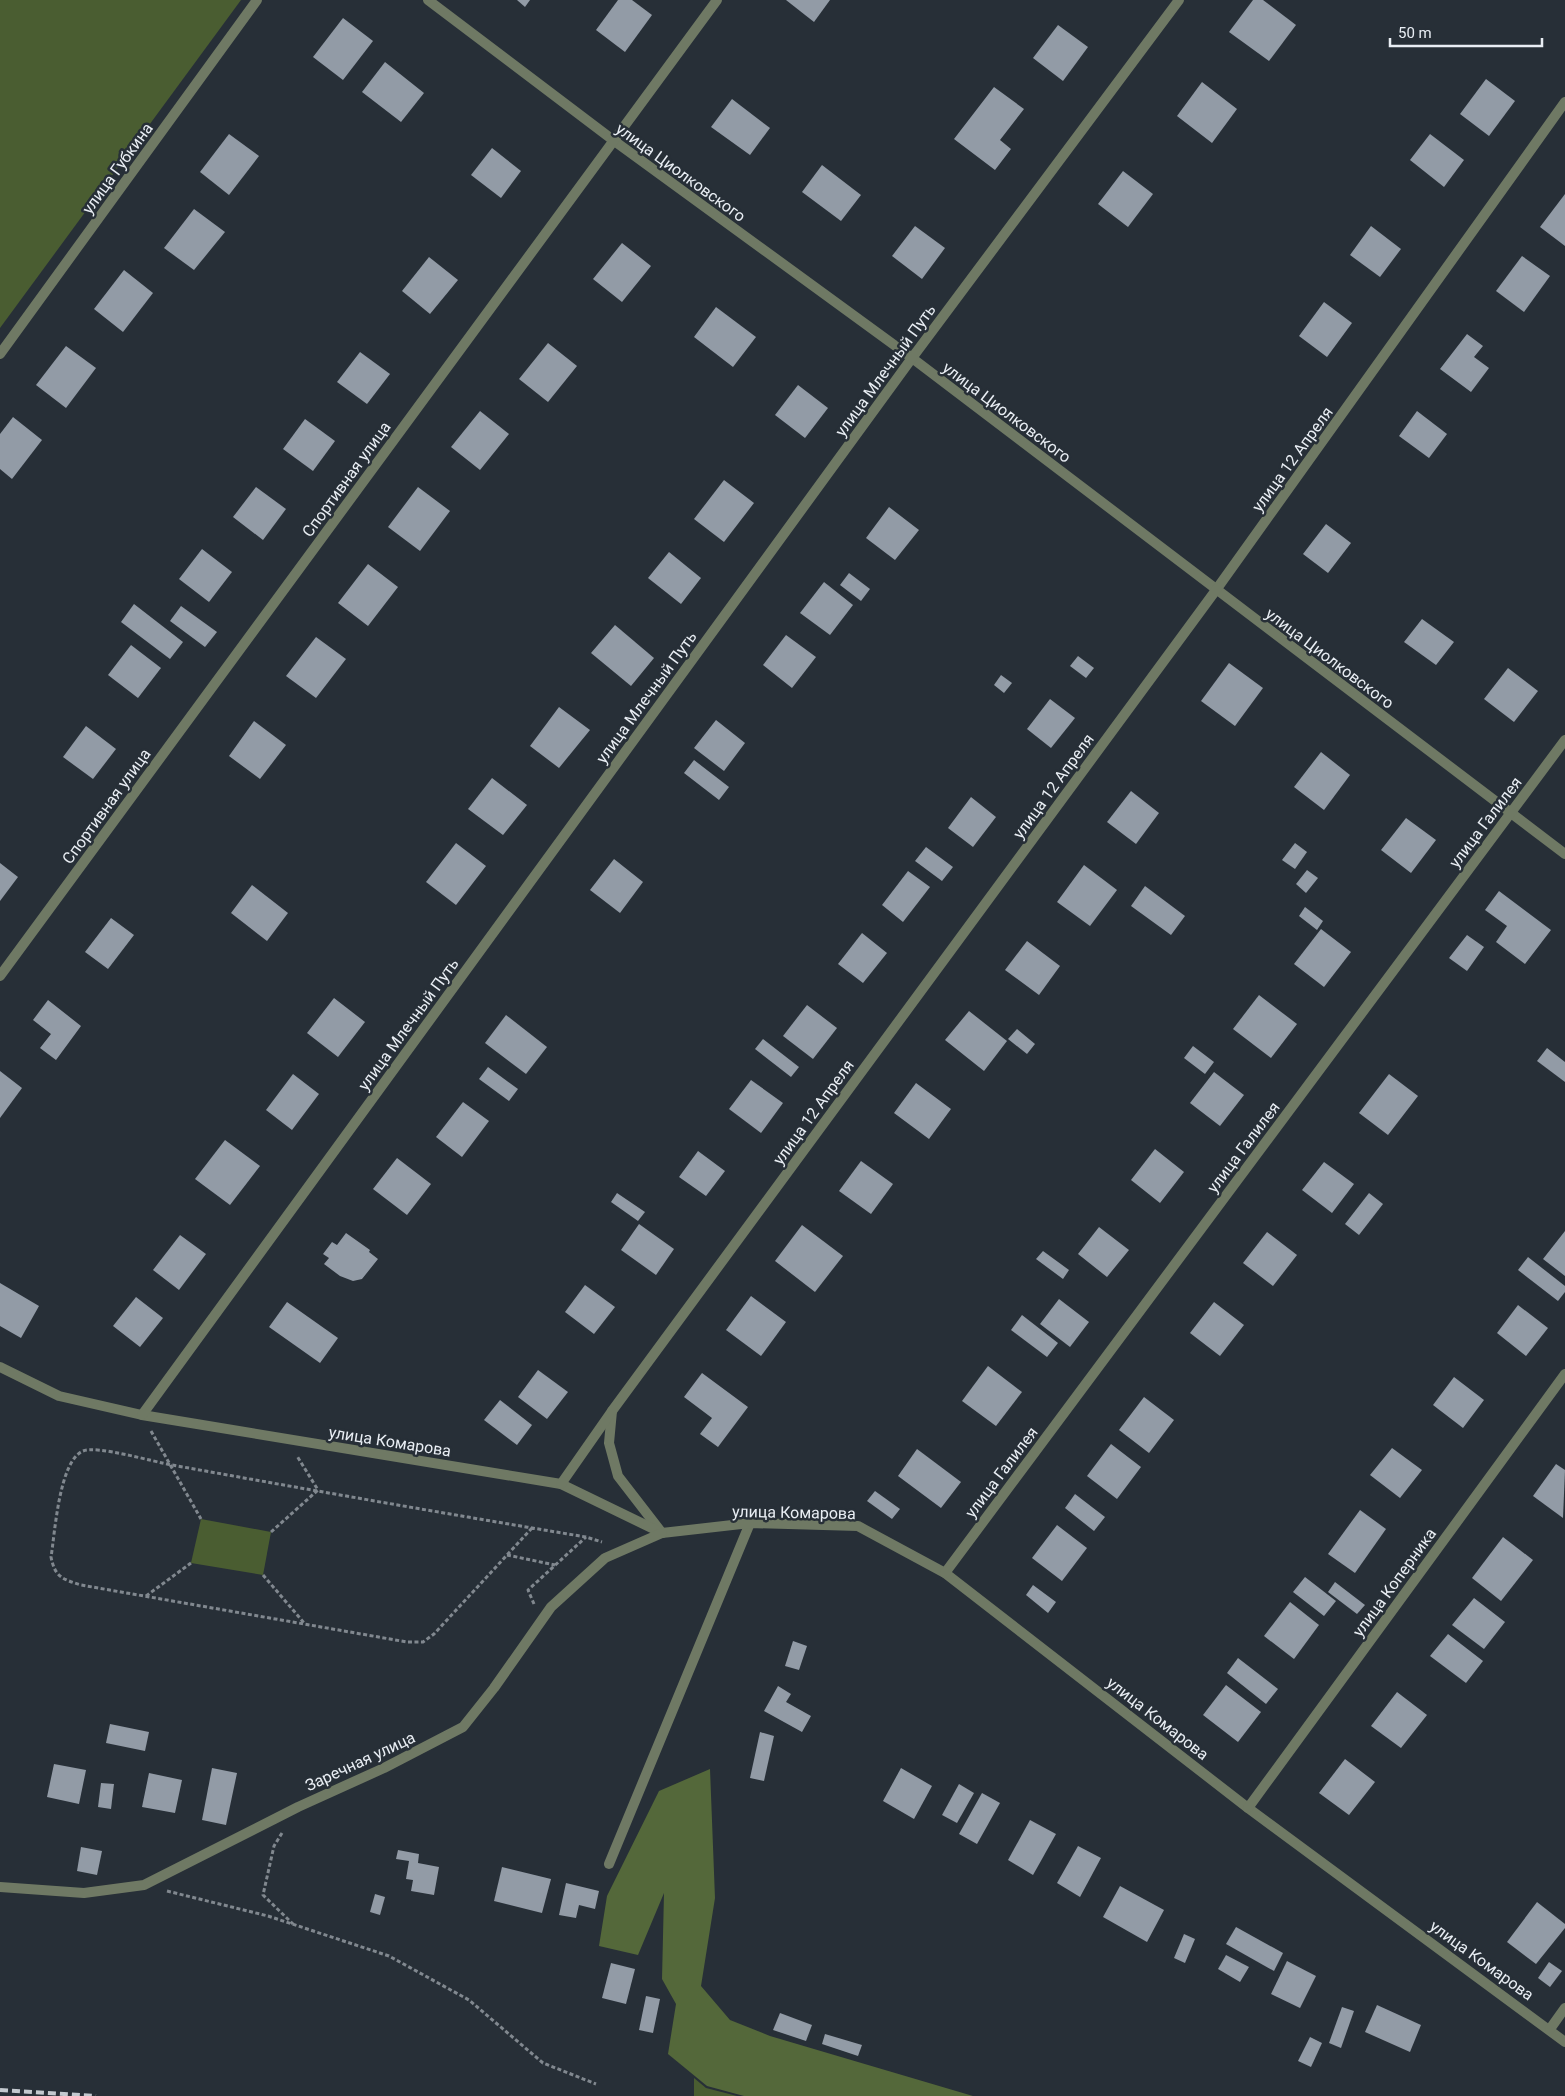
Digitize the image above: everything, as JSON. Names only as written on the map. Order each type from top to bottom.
[{"type":"street","name":"улица Губкина","points":[[0,354],[257,0]]},
{"type":"street","name":"улица Циолковского","points":[[428,0],[613,140],[912,358],[1565,854]]},
{"type":"street","name":"Спортивная улица","points":[[0,976],[717,0]]},
{"type":"street","name":"улица Млечный Путь","points":[[142,1415],[912,358],[1179,0]]},
{"type":"street","name":"улица 12 Апреля","points":[[561,1484],[612,1411],[1216,590],[1565,102]]},
{"type":"street","name":"улица Галилея","points":[[945,1573],[1565,740]]},
{"type":"street","name":"улица Комарова","points":[[0,1367],[59,1396],[142,1415],[561,1484],[662,1533],[750,1523],[858,1526],[945,1573],[1248,1808],[1550,2029],[1565,2042]]},
{"type":"street","name":"улица Коперника","points":[[1248,1808],[1565,1374]]},
{"type":"street","points":[[612,1411],[609,1443],[618,1476],[662,1533]]},
{"type":"street","points":[[609,1864],[750,1523]]},
{"type":"street","name":"Заречная улица","points":[[0,1887],[84,1893],[144,1885],[298,1807],[384,1768],[464,1727],[551,1607],[605,1558],[662,1533]]},
{"type":"street","points":[[1550,2029],[1565,2008]]},
{"type":"path","points":[[142,1415],[201,1519]]},
{"type":"path","points":[[287,1439],[318,1490]]},
{"type":"path","points":[[532,1528],[434,1634],[423,1642],[407,1642],[81,1585],[64,1580],[54,1570],[51,1557],[65,1476],[73,1458],[84,1451],[100,1450],[170,1465],[586,1537],[624,1550]]},
{"type":"path","points":[[271,1532],[318,1490]]},
{"type":"path","points":[[533,1608],[534,1603],[528,1590],[586,1537]]},
{"type":"path","points":[[507,1555],[555,1565]]},
{"type":"path","points":[[146,1597],[191,1563]]},
{"type":"path","points":[[264,1575],[305,1625]]},
{"type":"path","points":[[284,1830],[274,1846],[264,1895],[294,1924]]},
{"type":"path","points":[[144,1885],[268,1916],[389,1956],[469,2000],[543,2063],[596,2084]]},
{"type":"green space","points":[[0,0],[241,0],[0,328]]},
{"type":"green space","points":[[201,1519],[271,1532],[263,1575],[191,1563]]},
{"type":"green space","points":[[710,1769],[715,1898],[701,1986],[730,2020],[770,2036],[973,2096],[744,2096],[707,2086],[668,2054],[676,2004],[662,1979],[664,1893],[638,1955],[599,1946],[607,1896],[659,1791]]},
{"type":"green space","points":[[694,2078],[706,2088],[737,2096],[694,2096]]},
{"type":"building","points":[[517,0],[530,0],[525,7]]},
{"type":"building","points":[[618,0],[632,0],[652,15],[625,52],[596,30]]},
{"type":"building","points":[[786,0],[830,0],[814,22]]},
{"type":"building","points":[[1253,0],[1263,0],[1296,25],[1269,61],[1229,32]]},
{"type":"building","points":[[343,18],[373,41],[343,80],[313,57]]},
{"type":"building","points":[[1058,25],[1088,47],[1063,81],[1033,58]]},
{"type":"building","points":[[385,62],[424,93],[401,122],[362,92]]},
{"type":"building","points":[[1486,79],[1515,101],[1489,136],[1460,114]]},
{"type":"building","points":[[1202,82],[1237,109],[1212,143],[1177,116]]},
{"type":"building","points":[[994,87],[1024,109],[1000,140],[1011,149],[995,170],[954,139]]},
{"type":"building","points":[[732,99],[770,128],[750,155],[711,127]]},
{"type":"building","points":[[229,134],[259,156],[229,195],[200,172]]},
{"type":"building","points":[[1430,134],[1464,160],[1444,187],[1410,160]]},
{"type":"building","points":[[492,148],[521,171],[501,198],[471,175]]},
{"type":"building","points":[[822,165],[861,195],[841,221],[802,192]]},
{"type":"building","points":[[1123,171],[1153,194],[1128,227],[1098,204]]},
{"type":"building","points":[[1565,194],[1565,246],[1540,227]]},
{"type":"building","points":[[194,209],[225,232],[194,270],[164,248]]},
{"type":"building","points":[[915,226],[945,248],[922,279],[892,256]]},
{"type":"building","points":[[1371,226],[1401,249],[1380,277],[1350,255]]},
{"type":"building","points":[[622,243],[651,266],[622,302],[593,279]]},
{"type":"building","points":[[1522,256],[1550,276],[1524,312],[1496,291]]},
{"type":"building","points":[[429,257],[458,280],[430,314],[402,291]]},
{"type":"building","points":[[124,270],[153,293],[123,332],[94,309]]},
{"type":"building","points":[[1324,302],[1352,323],[1327,357],[1299,336]]},
{"type":"building","points":[[716,307],[756,337],[733,367],[694,337]]},
{"type":"building","points":[[1467,334],[1483,346],[1474,357],[1489,368],[1471,392],[1440,369]]},
{"type":"building","points":[[548,343],[577,366],[548,402],[519,379]]},
{"type":"building","points":[[66,346],[96,368],[66,408],[36,385]]},
{"type":"building","points":[[360,352],[390,374],[367,404],[337,382]]},
{"type":"building","points":[[798,385],[828,408],[805,438],[775,415]]},
{"type":"building","points":[[480,411],[509,434],[480,470],[451,447]]},
{"type":"building","points":[[1417,411],[1447,434],[1429,458],[1399,436]]},
{"type":"building","points":[[13,417],[42,440],[12,479],[0,469],[0,434]]},
{"type":"building","points":[[305,419],[335,441],[313,471],[283,449]]},
{"type":"building","points":[[724,480],[754,503],[724,542],[694,519]]},
{"type":"building","points":[[256,487],[286,509],[263,540],[233,517]]},
{"type":"building","points":[[418,487],[450,511],[420,551],[388,527]]},
{"type":"building","points":[[889,507],[919,530],[895,560],[866,538]]},
{"type":"building","points":[[1326,524],[1351,543],[1328,573],[1303,554]]},
{"type":"building","points":[[202,549],[232,572],[209,602],[179,579]]},
{"type":"building","points":[[669,552],[701,578],[681,604],[648,578]]},
{"type":"building","points":[[368,564],[398,587],[368,626],[338,603]]},
{"type":"building","points":[[849,573],[870,589],[861,601],[840,585]]},
{"type":"building","points":[[824,582],[853,605],[830,635],[800,613]]},
{"type":"building","points":[[134,604],[183,642],[170,659],[121,622]]},
{"type":"building","points":[[181,606],[217,632],[205,647],[170,621]]},
{"type":"building","points":[[1422,619],[1454,642],[1436,665],[1404,642]]},
{"type":"building","points":[[615,625],[654,658],[631,686],[591,653]]},
{"type":"building","points":[[786,635],[816,657],[792,688],[763,665]]},
{"type":"building","points":[[316,637],[346,659],[316,698],[286,676]]},
{"type":"building","points":[[131,645],[161,668],[138,698],[108,675]]},
{"type":"building","points":[[1078,656],[1094,668],[1086,678],[1070,666]]},
{"type":"building","points":[[1229,663],[1263,688],[1235,726],[1201,701]]},
{"type":"building","points":[[1508,668],[1538,691],[1514,722],[1484,699]]},
{"type":"building","points":[[1001,675],[1012,683],[1004,693],[994,685]]},
{"type":"building","points":[[1050,699],[1075,718],[1051,748],[1027,729]]},
{"type":"building","points":[[559,707],[590,730],[559,768],[530,746]]},
{"type":"building","points":[[716,720],[745,743],[724,771],[694,748]]},
{"type":"building","points":[[254,721],[286,745],[260,779],[229,756]]},
{"type":"building","points":[[86,726],[116,749],[93,779],[63,757]]},
{"type":"building","points":[[1321,752],[1350,775],[1324,810],[1294,787]]},
{"type":"building","points":[[694,760],[729,787],[719,800],[684,773]]},
{"type":"building","points":[[492,778],[527,805],[503,835],[468,809]]},
{"type":"building","points":[[1131,791],[1159,813],[1136,844],[1107,822]]},
{"type":"building","points":[[971,797],[996,817],[973,847],[948,828]]},
{"type":"building","points":[[1406,818],[1436,840],[1411,873],[1381,850]]},
{"type":"building","points":[[456,843],[486,866],[456,905],[426,882]]},
{"type":"building","points":[[1295,843],[1307,852],[1295,869],[1282,860]]},
{"type":"building","points":[[926,847],[953,867],[942,881],[915,861]]},
{"type":"building","points":[[614,859],[643,882],[620,913],[590,890]]},
{"type":"building","points":[[0,863],[18,877],[0,901]]},
{"type":"building","points":[[1084,865],[1117,890],[1090,926],[1057,902]]},
{"type":"building","points":[[1307,870],[1318,878],[1306,893],[1296,884]]},
{"type":"building","points":[[908,871],[930,887],[903,922],[882,905]]},
{"type":"building","points":[[252,885],[288,913],[267,941],[231,913]]},
{"type":"building","points":[[1145,886],[1185,916],[1171,935],[1131,906]]},
{"type":"building","points":[[1499,891],[1551,930],[1525,964],[1496,942],[1507,926],[1485,910]]},
{"type":"building","points":[[1305,907],[1323,921],[1317,930],[1299,916]]},
{"type":"building","points":[[111,918],[134,935],[108,969],[85,952]]},
{"type":"building","points":[[1321,929],[1351,952],[1324,987],[1294,964]]},
{"type":"building","points":[[862,933],[887,953],[863,983],[838,964]]},
{"type":"building","points":[[1467,935],[1484,947],[1467,971],[1449,958]]},
{"type":"building","points":[[1027,941],[1060,966],[1039,995],[1005,970]]},
{"type":"building","points":[[1259,995],[1297,1024],[1271,1058],[1233,1029]]},
{"type":"building","points":[[334,998],[365,1022],[338,1057],[307,1033]]},
{"type":"building","points":[[48,1000],[81,1026],[56,1060],[40,1048],[51,1034],[33,1020]]},
{"type":"building","points":[[807,1005],[837,1028],[813,1059],[783,1036]]},
{"type":"building","points":[[969,1011],[1007,1041],[984,1071],[945,1040]]},
{"type":"building","points":[[506,1015],[547,1047],[526,1074],[485,1043]]},
{"type":"building","points":[[1017,1029],[1035,1044],[1027,1054],[1008,1039]]},
{"type":"building","points":[[763,1039],[799,1067],[791,1077],[755,1049]]},
{"type":"building","points":[[1193,1046],[1214,1062],[1205,1074],[1184,1058]]},
{"type":"building","points":[[1547,1048],[1565,1062],[1565,1082],[1537,1061]]},
{"type":"building","points":[[488,1067],[518,1089],[509,1101],[479,1079]]},
{"type":"building","points":[[0,1071],[22,1088],[0,1118]]},
{"type":"building","points":[[1214,1072],[1244,1095],[1220,1126],[1190,1103]]},
{"type":"building","points":[[293,1074],[319,1094],[292,1130],[266,1110]]},
{"type":"building","points":[[1389,1074],[1418,1096],[1388,1135],[1359,1113]]},
{"type":"building","points":[[751,1080],[783,1103],[761,1133],[729,1109]]},
{"type":"building","points":[[916,1083],[951,1109],[929,1139],[894,1113]]},
{"type":"building","points":[[463,1102],[489,1121],[462,1157],[436,1137]]},
{"type":"building","points":[[225,1140],[260,1166],[230,1205],[195,1179]]},
{"type":"building","points":[[1155,1149],[1184,1172],[1160,1203],[1131,1180]]},
{"type":"building","points":[[698,1151],[725,1171],[706,1196],[679,1177]]},
{"type":"building","points":[[397,1158],[431,1184],[407,1215],[373,1189]]},
{"type":"building","points":[[861,1161],[893,1184],[871,1214],[839,1191]]},
{"type":"building","points":[[1324,1162],[1354,1184],[1332,1213],[1302,1190]]},
{"type":"building","points":[[617,1193],[645,1212],[638,1221],[611,1202]]},
{"type":"building","points":[[1369,1193],[1383,1204],[1359,1235],[1345,1224]]},
{"type":"building","points":[[639,1224],[674,1249],[656,1275],[621,1250]]},
{"type":"building","points":[[802,1225],[843,1256],[815,1292],[775,1261]]},
{"type":"building","points":[[1099,1227],[1129,1250],[1107,1277],[1078,1254]]},
{"type":"building","points":[[1565,1231],[1565,1276],[1543,1259]]},
{"type":"building","points":[[1267,1232],[1297,1255],[1273,1286],[1243,1263]]},
{"type":"building","points":[[346,1233],[370,1250],[369,1252],[378,1259],[362,1279],[353,1281],[340,1276],[324,1264],[329,1258],[323,1254],[332,1242],[337,1245]]},
{"type":"building","points":[[180,1235],[206,1254],[179,1290],[153,1270]]},
{"type":"building","points":[[1043,1251],[1069,1270],[1063,1279],[1036,1259]]},
{"type":"building","points":[[1528,1257],[1565,1286],[1565,1292],[1558,1301],[1518,1270]]},
{"type":"building","points":[[0,1283],[39,1306],[21,1338],[0,1326]]},
{"type":"building","points":[[585,1285],[615,1307],[594,1334],[565,1312]]},
{"type":"building","points":[[751,1296],[786,1322],[761,1356],[726,1330]]},
{"type":"building","points":[[136,1297],[163,1318],[140,1347],[113,1326]]},
{"type":"building","points":[[1059,1299],[1089,1322],[1070,1347],[1040,1324]]},
{"type":"building","points":[[287,1302],[338,1338],[320,1363],[269,1327]]},
{"type":"building","points":[[1214,1302],[1244,1325],[1220,1356],[1190,1333]]},
{"type":"building","points":[[1518,1305],[1548,1328],[1526,1356],[1497,1333]]},
{"type":"building","points":[[1022,1315],[1058,1343],[1047,1357],[1011,1330]]},
{"type":"building","points":[[988,1366],[1022,1392],[996,1426],[962,1401]]},
{"type":"building","points":[[538,1370],[568,1392],[547,1419],[518,1397]]},
{"type":"building","points":[[702,1373],[748,1407],[718,1447],[700,1434],[712,1418],[684,1397]]},
{"type":"building","points":[[1454,1377],[1484,1400],[1463,1428],[1433,1405]]},
{"type":"building","points":[[1144,1397],[1174,1420],[1149,1453],[1119,1430]]},
{"type":"building","points":[[500,1400],[532,1425],[517,1445],[484,1420]]},
{"type":"building","points":[[1111,1444],[1141,1467],[1117,1499],[1087,1476]]},
{"type":"building","points":[[1392,1448],[1422,1470],[1400,1498],[1370,1475]]},
{"type":"building","points":[[917,1449],[961,1482],[941,1508],[898,1476]]},
{"type":"building","points":[[1556,1464],[1565,1470],[1563,1518],[1533,1496]]},
{"type":"building","points":[[875,1491],[900,1509],[892,1519],[867,1501]]},
{"type":"building","points":[[1075,1494],[1105,1517],[1094,1531],[1065,1508]]},
{"type":"building","points":[[1360,1510],[1386,1529],[1355,1573],[1328,1554]]},
{"type":"building","points":[[1057,1525],[1087,1548],[1062,1581],[1032,1558]]},
{"type":"building","points":[[1503,1537],[1533,1560],[1501,1601],[1472,1578]]},
{"type":"building","points":[[1305,1577],[1336,1601],[1324,1616],[1293,1592]]},
{"type":"building","points":[[1335,1582],[1365,1605],[1357,1614],[1328,1592]]},
{"type":"building","points":[[1033,1585],[1056,1602],[1048,1613],[1026,1595]]},
{"type":"building","points":[[1474,1598],[1505,1622],[1484,1649],[1452,1625]]},
{"type":"building","points":[[1290,1602],[1319,1625],[1294,1659],[1264,1636]]},
{"type":"building","points":[[1448,1634],[1483,1661],[1466,1683],[1430,1656]]},
{"type":"building","points":[[793,1641],[807,1646],[799,1670],[785,1666]]},
{"type":"building","points":[[1238,1658],[1278,1689],[1266,1704],[1227,1673]]},
{"type":"building","points":[[1226,1685],[1261,1712],[1238,1742],[1203,1715]]},
{"type":"building","points":[[778,1686],[791,1694],[786,1702],[811,1716],[802,1732],[764,1711]]},
{"type":"building","points":[[1397,1692],[1427,1715],[1401,1748],[1371,1726]]},
{"type":"building","points":[[110,1724],[149,1732],[145,1751],[106,1743]]},
{"type":"building","points":[[760,1732],[774,1736],[764,1781],[750,1778]]},
{"type":"building","points":[[1345,1759],[1375,1782],[1349,1815],[1319,1793]]},
{"type":"building","points":[[54,1764],[86,1770],[79,1804],[47,1797]]},
{"type":"building","points":[[212,1768],[237,1773],[226,1825],[202,1820]]},
{"type":"building","points":[[901,1768],[932,1786],[914,1819],[883,1801]]},
{"type":"building","points":[[149,1773],[182,1780],[175,1813],[142,1807]]},
{"type":"building","points":[[101,1783],[114,1784],[111,1809],[98,1807]]},
{"type":"building","points":[[959,1784],[974,1793],[957,1823],[942,1815]]},
{"type":"building","points":[[982,1793],[1000,1803],[977,1844],[959,1834]]},
{"type":"building","points":[[1030,1820],[1056,1834],[1033,1875],[1008,1860]]},
{"type":"building","points":[[1078,1846],[1101,1858],[1080,1897],[1057,1883]]},
{"type":"building","points":[[81,1847],[102,1851],[97,1875],[77,1871]]},
{"type":"building","points":[[398,1850],[419,1854],[418,1863],[439,1867],[434,1895],[411,1891],[413,1880],[406,1879],[409,1861],[396,1859]]},
{"type":"building","points":[[502,1867],[551,1879],[542,1913],[494,1901]]},
{"type":"building","points":[[566,1883],[599,1891],[595,1909],[579,1905],[576,1918],[559,1915]]},
{"type":"building","points":[[1120,1886],[1164,1910],[1147,1942],[1103,1917]]},
{"type":"building","points":[[375,1894],[385,1897],[380,1915],[370,1912]]},
{"type":"building","points":[[1537,1902],[1565,1924],[1565,1928],[1536,1964],[1507,1942]]},
{"type":"building","points":[[1236,1927],[1283,1953],[1274,1971],[1226,1944]]},
{"type":"building","points":[[1184,1934],[1195,1939],[1185,1963],[1174,1958]]},
{"type":"building","points":[[1226,1955],[1249,1967],[1240,1982],[1218,1969]]},
{"type":"building","points":[[1287,1961],[1316,1976],[1300,2008],[1271,1994]]},
{"type":"building","points":[[1549,1962],[1562,1971],[1550,1987],[1538,1978]]},
{"type":"building","points":[[611,1963],[635,1969],[626,2004],[602,1998]]},
{"type":"building","points":[[646,1996],[660,1999],[653,2033],[639,2030]]},
{"type":"building","points":[[1377,2005],[1421,2025],[1410,2052],[1365,2032]]},
{"type":"building","points":[[1342,2007],[1354,2011],[1341,2048],[1329,2043]]},
{"type":"building","points":[[780,2013],[812,2025],[806,2041],[773,2030]]},
{"type":"building","points":[[825,2034],[862,2045],[858,2056],[822,2044]]},
{"type":"building","points":[[1310,2037],[1322,2043],[1311,2067],[1298,2061]]},
{"type":"railway","points":[[0,2090],[96,2096]]}]
